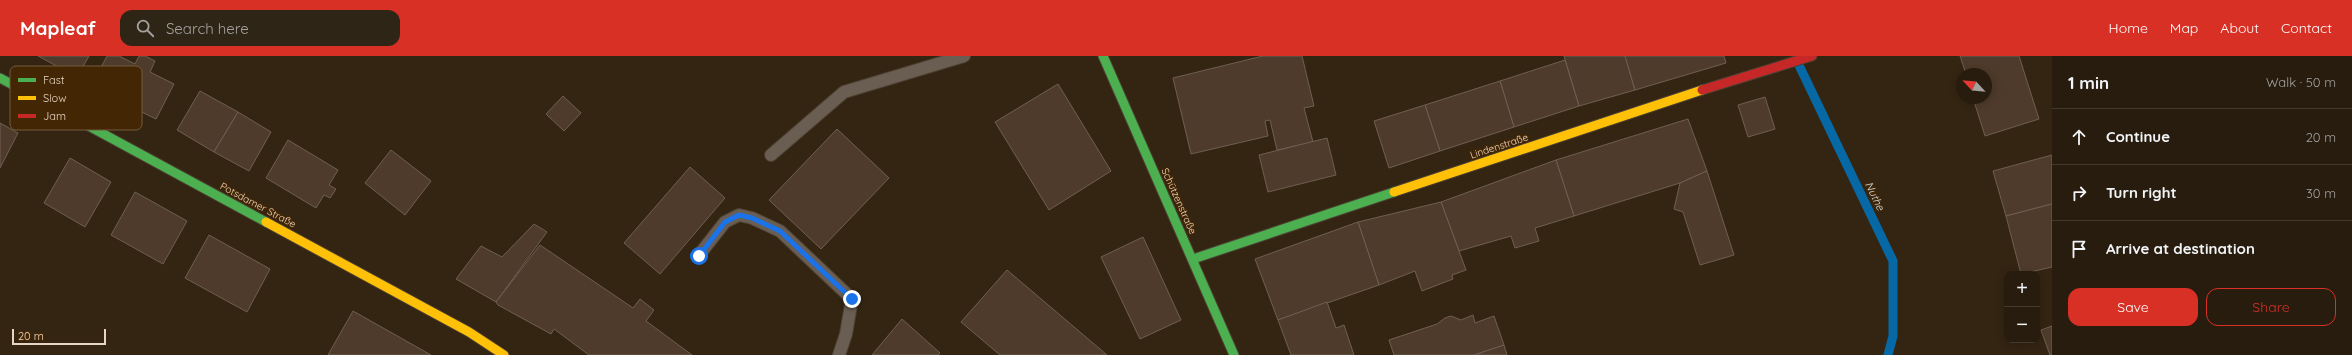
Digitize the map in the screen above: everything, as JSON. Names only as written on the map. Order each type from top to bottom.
[{"type":"street","name":"Schützenstraße","points":[[1103,56],[1234,355]]},
{"type":"street","name":"Lindenstraße","points":[[1193,259],[1766,69],[1812,56]]},
{"type":"street","name":"Potsdamer Straße","points":[[0,78],[10,83]]},
{"type":"street","name":"Potsdamer Straße","points":[[96,130],[469,332],[504,355]]},
{"type":"lane","points":[[771,155],[844,92],[964,56]]},
{"type":"lane","points":[[699,256],[725,222],[739,215],[752,218],[780,231],[852,299],[846,334],[839,355]]},
{"type":"building","points":[[38,56],[89,56],[83,66],[57,66]]},
{"type":"building","points":[[107,56],[119,56],[135,64],[139,56],[145,56],[155,61],[150,72],[174,84],[156,119],[142,112],[142,66],[102,66]]},
{"type":"building","points":[[1263,56],[1302,56],[1314,106],[1304,108],[1313,142],[1277,150],[1270,120],[1265,121],[1268,136],[1191,154],[1173,78]]},
{"type":"building","points":[[1564,56],[1625,56],[1635,90],[1579,106]]},
{"type":"building","points":[[1625,56],[1724,56],[1726,63],[1635,90]]},
{"type":"building","points":[[1960,56],[2019,56],[2039,119],[1985,136],[1975,104],[1992,104],[1992,68],[1964,68]]},
{"type":"building","points":[[1565,60],[1579,106],[1514,127],[1500,81]]},
{"type":"building","points":[[1500,81],[1514,127],[1440,151],[1425,105]]},
{"type":"building","points":[[1058,84],[1111,171],[1049,210],[995,122]]},
{"type":"building","points":[[200,91],[238,112],[214,152],[177,130]]},
{"type":"building","points":[[563,96],[581,113],[564,131],[546,114]]},
{"type":"building","points":[[1765,97],[1775,129],[1748,137],[1738,105]]},
{"type":"building","points":[[1425,105],[1440,151],[1389,168],[1374,121]]},
{"type":"building","points":[[238,112],[271,132],[249,171],[214,152]]},
{"type":"building","points":[[1688,119],[1707,171],[1680,183],[1574,216],[1556,160]]},
{"type":"building","points":[[0,123],[10,130],[18,133],[0,168]]},
{"type":"building","points":[[837,129],[889,178],[821,249],[769,200]]},
{"type":"building","points":[[1327,138],[1336,175],[1268,192],[1259,155]]},
{"type":"building","points":[[288,140],[338,170],[329,185],[336,189],[330,198],[324,195],[316,208],[266,178]]},
{"type":"building","points":[[391,150],[431,181],[405,215],[365,183]]},
{"type":"building","points":[[2052,155],[2052,204],[2006,216],[1993,171]]},
{"type":"building","points":[[70,158],[111,182],[85,227],[44,203]]},
{"type":"building","points":[[1556,160],[1574,216],[1535,228],[1539,241],[1515,248],[1511,236],[1459,251],[1441,202]]},
{"type":"building","points":[[690,167],[725,198],[660,274],[624,243]]},
{"type":"building","points":[[1707,171],[1734,255],[1700,265],[1683,212],[1674,209],[1680,183]]},
{"type":"building","points":[[135,192],[187,221],[163,264],[111,235]]},
{"type":"building","points":[[1441,202],[1466,270],[1452,275],[1453,279],[1422,291],[1415,271],[1379,285],[1358,222]]},
{"type":"building","points":[[2052,204],[2052,267],[2034,271],[2020,271],[2006,216]]},
{"type":"building","points":[[1358,222],[1379,285],[1278,320],[1255,259]]},
{"type":"building","points":[[534,224],[547,232],[496,302],[456,279],[481,246],[502,257]]},
{"type":"building","points":[[209,235],[270,269],[247,312],[185,278]]},
{"type":"building","points":[[1143,237],[1181,320],[1140,339],[1101,257]]},
{"type":"building","points":[[540,245],[633,308],[640,299],[654,310],[646,321],[692,355],[589,355],[554,329],[551,334],[498,305],[496,302]]},
{"type":"building","points":[[1007,270],[1107,355],[1000,355],[961,322]]},
{"type":"building","points":[[1327,302],[1336,328],[1344,325],[1354,355],[1291,355],[1278,320]]},
{"type":"building","points":[[353,311],[431,355],[328,355]]},
{"type":"building","points":[[1473,315],[1475,323],[1494,316],[1504,345],[1474,355],[1394,355],[1389,340],[1437,324],[1445,318],[1451,316],[1461,320]]},
{"type":"building","points":[[902,319],[940,353],[938,355],[872,355]]},
{"type":"building","points":[[2052,326],[2052,355],[2050,355],[2041,330]]},
{"type":"building","points":[[1504,345],[1507,355],[1474,355]]},
{"type":"waterway","name":"Nuthe","points":[[1796,59],[1893,261],[1893,336],[1888,355]]},
{"type":"traffic: fast","points":[[1103,56],[1234,355]]},
{"type":"traffic: fast","points":[[0,78],[10,83]]},
{"type":"traffic: fast","points":[[96,130],[266,222]]},
{"type":"traffic: fast","points":[[1193,259],[1394,192]]},
{"type":"traffic: slow","points":[[1394,192],[1702,90]]},
{"type":"traffic: slow","points":[[266,222],[469,332],[504,355]]},
{"type":"traffic: jam","points":[[1702,90],[1812,56]]},
{"type":"route","points":[[699,256],[725,222],[739,215],[752,218],[780,231],[852,299]]}]
